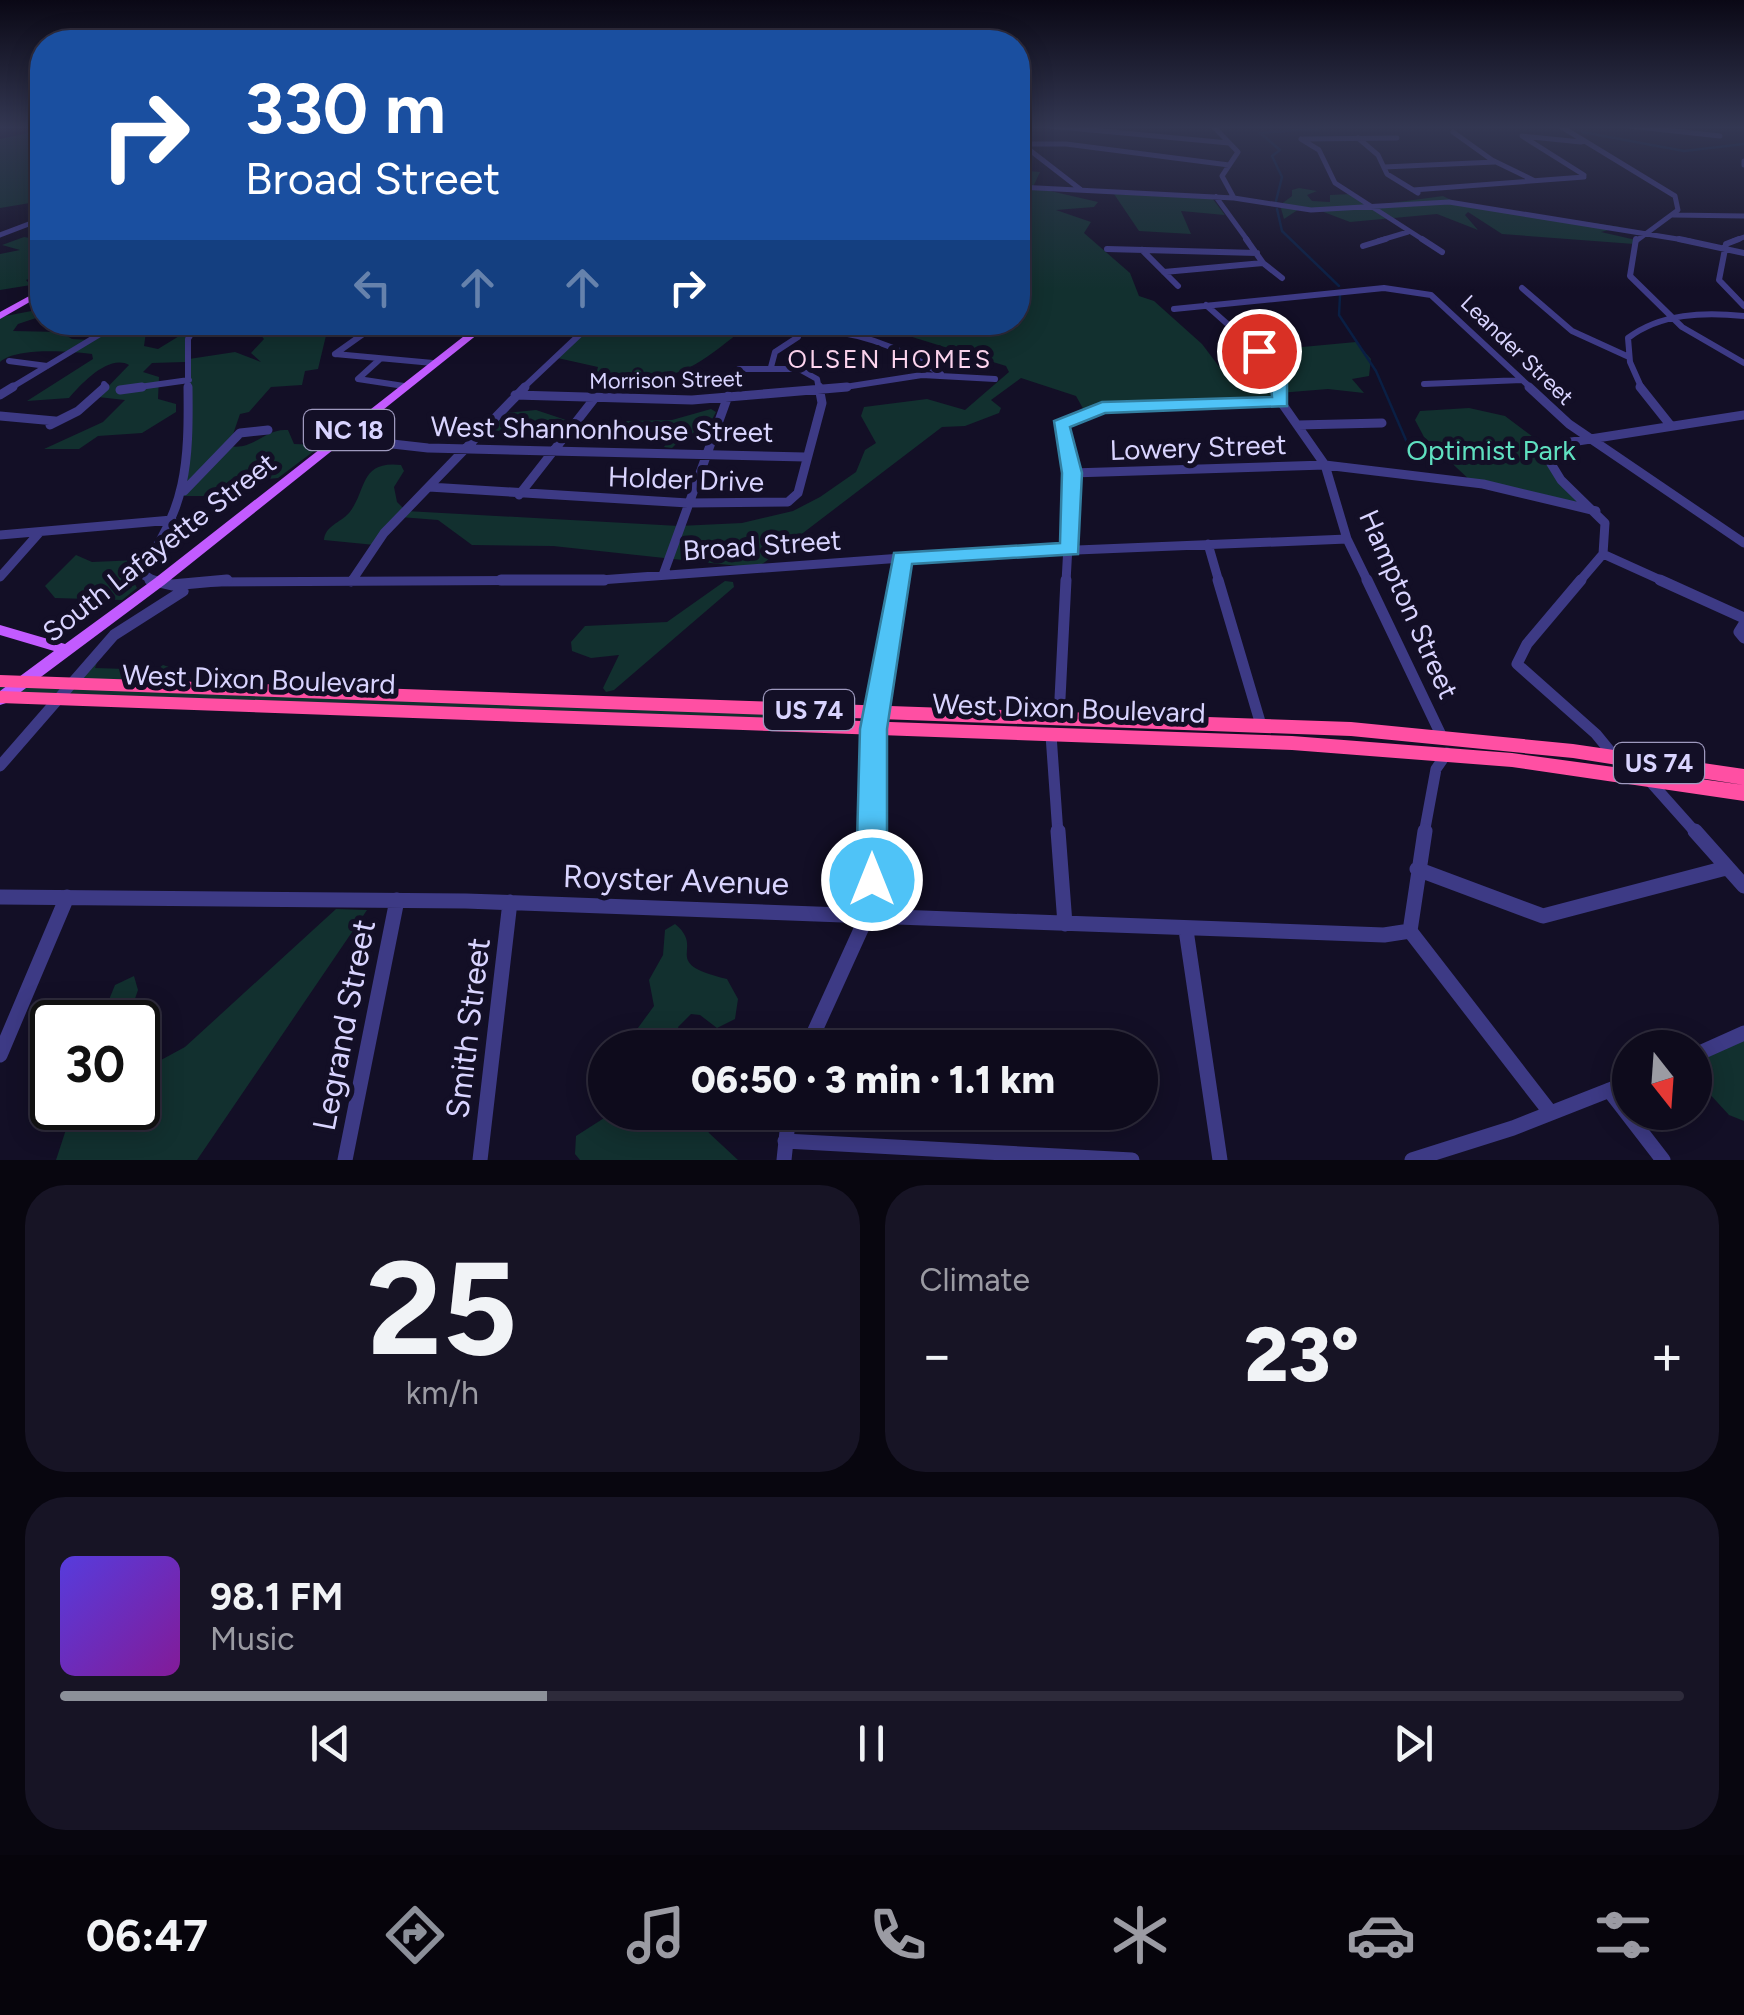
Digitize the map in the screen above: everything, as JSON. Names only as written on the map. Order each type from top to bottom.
[{"type":"highway","name":"West Dixon Boulevard","points":[[0,681],[1055,727],[1414,750],[1744,790]]},
{"type":"highway","name":"West Dixon Boulevard","points":[[0,698],[875,720]]},
{"type":"highway","name":"West Dixon Boulevard","points":[[1055,727],[1261,724],[1442,753],[1574,751],[1744,777]]},
{"type":"highway","points":[[1442,753],[1462,748],[1603,762],[1614,756]]},
{"type":"highway","points":[[1647,778],[1659,772],[1744,790]]},
{"type":"main road","points":[[0,316],[30,299]]},
{"type":"main road","name":"South Lafayette Street","points":[[0,698],[159,582],[471,335]]},
{"type":"main road","points":[[0,630],[63,654]]},
{"type":"street","points":[[1068,180],[1082,191]]},
{"type":"street","points":[[1224,180],[1234,198]]},
{"type":"street","points":[[1333,180],[1442,252]]},
{"type":"street","points":[[1401,180],[1433,201]]},
{"type":"street","points":[[1534,180],[1538,182]]},
{"type":"street","points":[[1413,190],[1552,180]]},
{"type":"street","points":[[1652,180],[1673,192],[1679,205],[1673,215]]},
{"type":"street","points":[[1030,188],[1216,196],[1311,210],[1433,201],[1642,231],[1744,253]]},
{"type":"street","points":[[1216,196],[1263,263],[1282,278]]},
{"type":"street","points":[[1744,216],[1673,215],[1642,231],[1633,248],[1630,276],[1673,320],[1744,363]]},
{"type":"street","points":[[0,235],[30,224]]},
{"type":"street","points":[[1362,246],[1409,232]]},
{"type":"street","points":[[1744,237],[1730,240],[1724,250],[1719,284],[1744,306]]},
{"type":"street","points":[[1107,248],[1257,253]]},
{"type":"street","points":[[1142,250],[1178,286]]},
{"type":"street","points":[[1164,272],[1263,263]]},
{"type":"street","name":"Leander Street","points":[[1174,309],[1384,288],[1416,290],[1440,299],[1522,380],[1590,439],[1744,543]]},
{"type":"street","points":[[1522,288],[1562,324],[1629,357]]},
{"type":"street","points":[[1728,294],[1744,294]]},
{"type":"street","name":"Hampton Street","points":[[1205,304],[1276,367],[1281,402],[1325,465],[1347,539],[1442,753]]},
{"type":"street","points":[[1670,426],[1646,399],[1626,343],[1633,333],[1673,320],[1744,316]]},
{"type":"street","points":[[0,395],[99,335]]},
{"type":"street","points":[[0,766],[114,634],[183,591],[181,587],[142,576],[139,570],[163,542],[183,492],[189,450],[190,335]]},
{"type":"street","points":[[362,335],[335,354],[433,363]]},
{"type":"street","points":[[351,582],[384,533],[578,335]]},
{"type":"street","points":[[771,367],[774,352],[799,335]]},
{"type":"street","points":[[848,335],[926,363],[942,374]]},
{"type":"street","points":[[381,358],[358,379],[404,386]]},
{"type":"street","points":[[9,361],[48,366]]},
{"type":"street","points":[[739,368],[806,371],[816,377],[821,391]]},
{"type":"street","name":"Morrison Street","points":[[515,396],[728,396],[821,391],[942,374],[995,379]]},
{"type":"street","points":[[120,390],[188,380]]},
{"type":"street","points":[[1424,384],[1522,380]]},
{"type":"street","points":[[0,416],[53,423],[92,400],[106,388],[104,384]]},
{"type":"street","name":"Holder Drive","points":[[429,487],[688,503],[788,502],[798,493],[822,403],[821,391]]},
{"type":"street","points":[[663,575],[728,396]]},
{"type":"street","points":[[520,495],[594,399]]},
{"type":"street","points":[[1065,924],[1055,727],[1070,549],[1072,473],[1058,428],[1076,414],[1102,408],[1281,402]]},
{"type":"street","points":[[1614,756],[1521,670],[1516,659],[1603,554],[1608,526],[1545,458],[1548,448],[1744,415]]},
{"type":"street","points":[[1298,425],[1382,422]]},
{"type":"street","points":[[183,492],[240,433],[268,430]]},
{"type":"street","name":"West Shannonhouse Street","points":[[339,438],[468,448],[806,457]]},
{"type":"street","name":"Lowery Street","points":[[1072,473],[1325,465],[1483,484],[1598,511]]},
{"type":"street","points":[[0,535],[172,520]]},
{"type":"street","points":[[0,577],[40,532]]},
{"type":"street","name":"Broad Street","points":[[181,587],[218,580],[546,582],[902,558],[1347,539]]},
{"type":"street","points":[[1208,544],[1261,724]]},
{"type":"street","points":[[1603,554],[1744,621],[1739,632],[1744,638]]},
{"type":"street","points":[[815,1030],[868,914],[875,720],[902,558]]},
{"type":"street","points":[[1574,751],[1586,741],[1585,726]]},
{"type":"street","points":[[1442,753],[1418,869],[1410,931],[1550,1112]]},
{"type":"street","points":[[1647,778],[1744,886]]},
{"type":"street","points":[[1666,802],[1668,792],[1681,784]]},
{"type":"street","points":[[1418,869],[1543,916],[1726,868]]},
{"type":"street","name":"Royster Avenue","points":[[0,897],[510,902],[1186,930],[1384,936],[1410,931]]},
{"type":"street","points":[[0,1055],[68,897]]},
{"type":"street","name":"Legrand Street","points":[[345,1160],[397,900]]},
{"type":"street","name":"Smith Street","points":[[480,1160],[510,902]]},
{"type":"street","points":[[1186,930],[1220,1160]]},
{"type":"street","points":[[1712,1047],[1744,1033]]},
{"type":"street","points":[[1412,1160],[1452,1154],[1612,1089]]},
{"type":"street","points":[[1609,1090],[1663,1160]]},
{"type":"street","points":[[784,1160],[786,1130]]},
{"type":"street","points":[[785,1140],[1132,1160]]},
{"type":"green space","points":[[0,180],[30,180],[30,203],[0,208]]},
{"type":"green space","points":[[1030,180],[1036,180],[1033,187],[1098,202],[1094,207],[1056,210],[1091,222],[1084,233],[1130,273],[1139,296],[1154,301],[1202,344],[1227,377],[1237,381],[1279,376],[1259,351],[1356,342],[1371,359],[1369,376],[1352,379],[1364,393],[1328,389],[1279,393],[1281,402],[1085,412],[1076,396],[1021,378],[991,400],[1001,408],[999,413],[965,426],[942,427],[757,568],[553,546],[472,545],[438,520],[400,517],[375,545],[324,540],[330,528],[349,513],[371,472],[387,465],[401,465],[404,471],[394,487],[397,502],[406,511],[679,526],[742,523],[793,511],[856,472],[865,450],[876,443],[861,416],[864,407],[927,399],[965,410],[1009,372],[1006,366],[906,335],[1030,335]]},
{"type":"green space","points":[[1292,190],[1317,191],[1307,195],[1312,201],[1330,202],[1330,195],[1351,194],[1369,206],[1443,196],[1457,203],[1620,227],[1601,232],[1636,240],[1634,244],[1502,234],[1468,212],[1465,215],[1478,230],[1437,214],[1350,222],[1321,211],[1299,209],[1284,219],[1280,205],[1292,196]]},
{"type":"green space","points":[[1114,194],[1212,198],[1225,215],[1181,211],[1191,234],[1139,231]]},
{"type":"green space","points":[[30,238],[30,278],[26,280],[30,285],[0,290],[0,254],[20,250],[2,245]]},
{"type":"green space","points":[[30,311],[30,320],[18,324],[13,331],[30,331],[30,335],[90,340],[98,335],[146,335],[144,346],[158,349],[181,335],[188,335],[185,362],[152,363],[143,372],[159,377],[158,399],[176,404],[176,412],[142,433],[98,436],[79,449],[44,449],[103,422],[125,400],[98,397],[129,365],[113,363],[105,367],[69,398],[27,401],[93,359],[92,354],[44,351],[18,354],[0,362],[0,317]]},
{"type":"green space","points":[[261,335],[326,335],[318,369],[305,371],[302,385],[271,387],[249,412],[240,414],[229,446],[245,445],[280,430],[288,430],[294,444],[322,445],[278,478],[238,482],[218,496],[181,496],[189,359],[235,352],[261,362],[251,353],[264,339]]},
{"type":"green space","points":[[577,335],[736,335],[686,369],[658,377],[595,378],[598,367],[553,357]]},
{"type":"green space","name":"Optimist Park","points":[[1469,408],[1505,416],[1548,448],[1545,458],[1597,511],[1474,484],[1424,437],[1415,420],[1420,411]]},
{"type":"green space","points":[[711,409],[716,412],[705,433],[683,437],[672,448],[664,447],[679,424],[632,440],[615,434],[626,421],[672,420]]},
{"type":"green space","points":[[536,410],[566,420],[532,434],[490,430],[506,413]]},
{"type":"green space","points":[[76,555],[92,562],[139,560],[129,573],[137,588],[122,600],[55,598],[45,586]]},
{"type":"green space","points":[[725,581],[733,582],[734,587],[614,690],[606,692],[603,688],[619,655],[591,658],[572,651],[571,642],[585,626],[667,622]]},
{"type":"green space","points":[[98,659],[95,668],[156,670],[163,665],[190,674],[181,681],[78,679]]},
{"type":"green space","points":[[0,685],[860,718],[691,718],[0,692]]},
{"type":"green space","points":[[336,909],[367,910],[197,1160],[56,1160],[66,1130],[160,1130],[160,1060],[185,1047]]},
{"type":"green space","points":[[675,924],[684,933],[688,961],[694,967],[727,979],[738,999],[735,1019],[717,1028],[700,1015],[691,1014],[679,1030],[636,1030],[654,1006],[649,980],[663,955],[665,930]]},
{"type":"green space","points":[[134,976],[138,990],[135,1000],[109,1000],[115,985]]},
{"type":"green space","points":[[1744,1033],[1744,1121],[1729,1115],[1712,1096],[1712,1047]]},
{"type":"green space","points":[[588,1128],[707,1130],[738,1160],[580,1160],[575,1154],[576,1136]]},
{"type":"waterway","points":[[1276,201],[1281,180]]},
{"type":"waterway","points":[[1277,209],[1282,231],[1339,286]]},
{"type":"waterway","points":[[1340,296],[1339,315],[1376,371],[1412,454]]},
{"type":"district","name":"OLSEN HOMES","points":[[890,359]]},
{"type":"route","points":[[872,880],[874,729],[902,558],[1070,549],[1072,473],[1059,433],[1060,424],[1076,414],[1102,408],[1281,402],[1279,372],[1259,351]]}]
